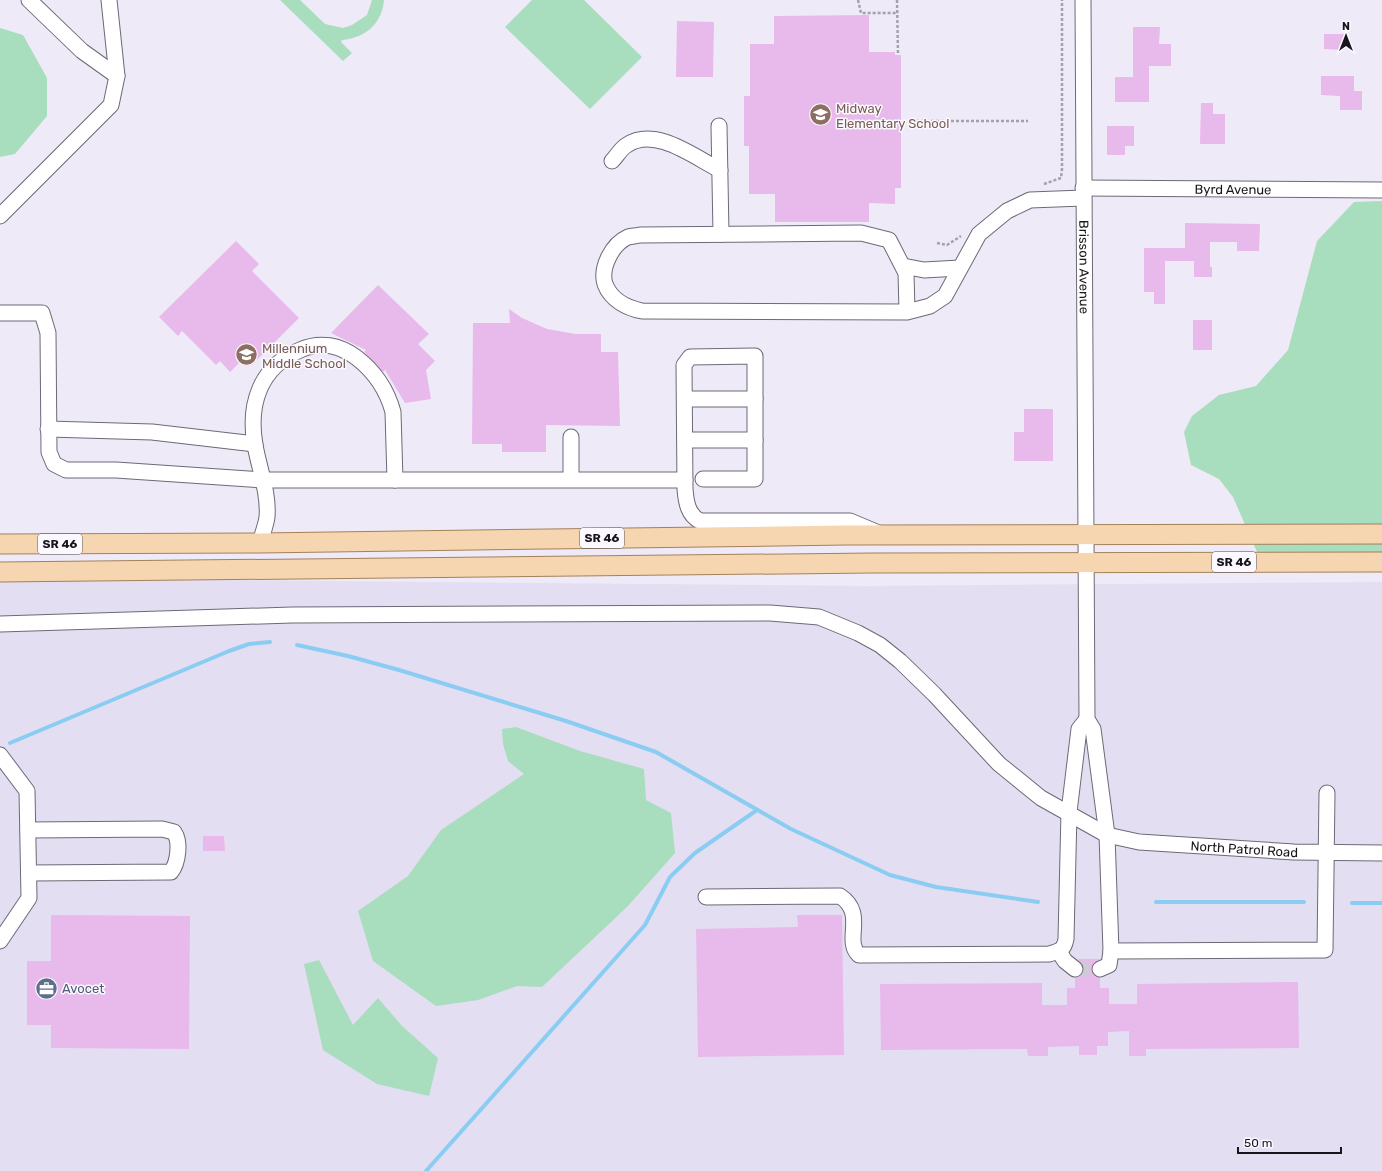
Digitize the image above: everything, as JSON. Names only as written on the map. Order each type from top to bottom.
[{"type":"main road","name":"SR 46","points":[[0,544],[260,543],[885,535],[1382,534]]},
{"type":"main road","name":"SR 46","points":[[0,572],[868,563],[1382,562]]},
{"type":"street","points":[[29,0],[82,51],[117,76]]},
{"type":"street","points":[[0,216],[111,105],[117,76],[109,0]]},
{"type":"street","name":"Brisson Avenue","points":[[1083,0],[1085,535]]},
{"type":"street","points":[[719,126],[721,234]]},
{"type":"street","points":[[612,161],[626,145],[638,140],[651,138],[666,142],[720,170]]},
{"type":"street","name":"Byrd Avenue","points":[[907,312],[906,273],[889,240],[861,233],[640,235],[627,237],[616,247],[608,259],[604,272],[605,285],[620,302],[629,308],[642,311],[907,312],[930,306],[945,296],[979,234],[1007,211],[1030,200],[1084,193],[1382,190]]},
{"type":"street","points":[[903,266],[924,270],[960,268]]},
{"type":"street","points":[[0,313],[42,313],[48,333],[49,452],[54,464],[66,470],[116,470],[262,480],[685,480]]},
{"type":"street","points":[[260,543],[267,517],[255,444],[254,407],[263,381],[273,368],[299,350],[322,344],[333,346],[354,356],[363,363],[380,382],[393,412],[395,480]]},
{"type":"street","points":[[703,479],[755,479],[755,356],[690,357],[684,364],[686,500],[689,510],[694,518],[700,521],[850,521],[885,535]]},
{"type":"street","points":[[684,399],[755,399]]},
{"type":"street","points":[[48,429],[100,429],[152,432],[255,444]]},
{"type":"street","points":[[571,437],[571,479]]},
{"type":"street","points":[[685,440],[755,440]]},
{"type":"street","points":[[1085,535],[1087,719],[1092,729],[1107,835],[1111,951],[1109,965],[1100,969]]},
{"type":"street","name":"North Patrol Road","points":[[0,624],[292,615],[770,613],[819,617],[858,633],[880,645],[900,661],[934,694],[999,764],[1041,798],[1069,812],[1107,835],[1139,842],[1326,852],[1382,853]]},
{"type":"street","points":[[706,897],[840,896],[851,906],[854,915],[854,946],[859,955],[1049,954],[1059,952],[1064,947],[1066,939],[1069,812],[1079,729],[1087,719]]},
{"type":"street","points":[[0,755],[28,791],[30,898],[0,941]]},
{"type":"street","points":[[1074,772],[1098,773]]},
{"type":"street","points":[[1111,951],[1325,950],[1327,793]]},
{"type":"street","points":[[28,830],[162,828],[174,832],[177,840],[176,864],[171,872],[29,873]]},
{"type":"street","points":[[1059,952],[1064,961],[1075,969]]},
{"type":"path","points":[[858,0],[861,13],[898,13]]},
{"type":"path","points":[[897,0],[898,55]]},
{"type":"path","points":[[1041,186],[1060,178],[1062,170],[1062,0]]},
{"type":"path","points":[[911,121],[1028,121]]},
{"type":"path","points":[[937,243],[947,245],[963,235]]},
{"type":"shaded area","points":[[0,578],[867,586],[1382,582],[1382,1171],[0,1171]]},
{"type":"green space","points":[[280,0],[300,0],[325,24],[343,28],[352,25],[367,15],[372,0],[384,0],[383,9],[380,16],[371,28],[358,36],[342,40],[341,42],[352,53],[343,61]]},
{"type":"green space","points":[[532,0],[584,0],[642,57],[590,109],[505,27]]},
{"type":"green space","points":[[0,28],[23,35],[47,78],[47,116],[15,154],[0,157]]},
{"type":"green space","points":[[1382,201],[1382,526],[1246,527],[1233,497],[1219,479],[1191,465],[1184,432],[1192,416],[1219,395],[1256,386],[1288,350],[1317,241],[1354,202]]},
{"type":"green space","points":[[1382,542],[1382,554],[1258,554],[1253,543]]},
{"type":"green space","points":[[516,727],[580,751],[644,769],[646,800],[671,813],[675,853],[627,907],[542,987],[517,986],[478,1000],[436,1006],[373,961],[358,911],[408,876],[441,830],[524,774],[508,761],[503,744],[502,729]]},
{"type":"green space","points":[[319,960],[353,1025],[378,998],[402,1026],[438,1058],[429,1096],[377,1084],[323,1050],[304,964]]},
{"type":"building","points":[[869,15],[869,52],[895,52],[895,55],[901,55],[901,188],[895,188],[895,204],[869,203],[869,222],[775,222],[775,194],[749,194],[749,146],[744,146],[744,96],[750,96],[750,44],[774,44],[774,16]]},
{"type":"building","points":[[677,21],[714,22],[713,77],[676,77]]},
{"type":"building","points":[[1133,27],[1160,27],[1159,44],[1171,44],[1171,66],[1149,66],[1149,102],[1115,102],[1115,77],[1133,77]]},
{"type":"building","points":[[1324,34],[1344,34],[1344,50],[1324,49]]},
{"type":"building","points":[[1321,76],[1354,76],[1354,91],[1362,91],[1362,110],[1340,110],[1340,96],[1321,95]]},
{"type":"building","points":[[1201,103],[1213,103],[1213,114],[1225,114],[1225,144],[1200,144]]},
{"type":"building","points":[[1107,126],[1134,126],[1134,146],[1125,146],[1125,155],[1107,155]]},
{"type":"building","points":[[1185,223],[1260,224],[1259,251],[1237,251],[1237,242],[1210,242],[1210,267],[1212,267],[1212,277],[1194,277],[1194,261],[1165,261],[1165,304],[1154,304],[1154,292],[1144,292],[1144,248],[1185,248]]},
{"type":"building","points":[[236,241],[259,264],[252,271],[299,318],[252,365],[244,358],[230,372],[220,361],[216,365],[182,331],[178,336],[159,317]]},
{"type":"building","points":[[378,285],[429,334],[418,344],[435,361],[426,370],[431,399],[405,403],[385,370],[383,372],[364,352],[366,350],[331,333]]},
{"type":"building","points":[[509,309],[522,318],[547,329],[576,334],[601,334],[601,352],[618,352],[620,426],[546,425],[546,452],[502,452],[502,444],[472,444],[473,323],[510,323]]},
{"type":"building","points":[[1193,320],[1212,320],[1212,350],[1193,350]]},
{"type":"building","points":[[1024,409],[1053,409],[1053,461],[1014,461],[1014,432],[1024,432]]},
{"type":"building","points":[[203,836],[224,836],[225,851],[203,851]]},
{"type":"building","points":[[51,915],[190,916],[189,1049],[51,1048],[51,1025],[27,1025],[27,961],[51,961]]},
{"type":"building","points":[[797,915],[842,915],[844,1055],[698,1057],[696,929],[798,927]]},
{"type":"building","points":[[1077,959],[1100,959],[1093,964],[1092,972],[1095,976],[1100,978],[1100,988],[1109,988],[1109,1004],[1137,1004],[1137,984],[1298,982],[1299,1048],[1146,1049],[1146,1056],[1129,1056],[1129,1031],[1108,1032],[1108,1046],[1097,1046],[1097,1055],[1079,1055],[1079,1046],[1048,1047],[1048,1056],[1028,1056],[1027,1049],[881,1050],[880,984],[1042,983],[1042,1005],[1067,1005],[1067,988],[1075,988],[1075,978],[1082,975],[1084,971],[1083,965]]},
{"type":"waterway","points":[[10,743],[229,651],[249,644],[270,642]]},
{"type":"waterway","points":[[297,645],[348,656],[399,670],[566,721],[656,752],[791,829],[890,875],[936,887],[1038,902]]},
{"type":"waterway","points":[[426,1171],[645,925],[670,877],[695,853],[757,810]]},
{"type":"waterway","points":[[1156,902],[1304,902]]},
{"type":"waterway","points":[[1352,903],[1382,903]]},
{"type":"tunnel","points":[[1075,969],[1100,969]]},
{"type":"place","name":"Midway Elementary School","points":[[821,115]]},
{"type":"place","name":"Millennium Middle School","points":[[246,355]]},
{"type":"place","name":"Avocet","points":[[47,988]]}]
